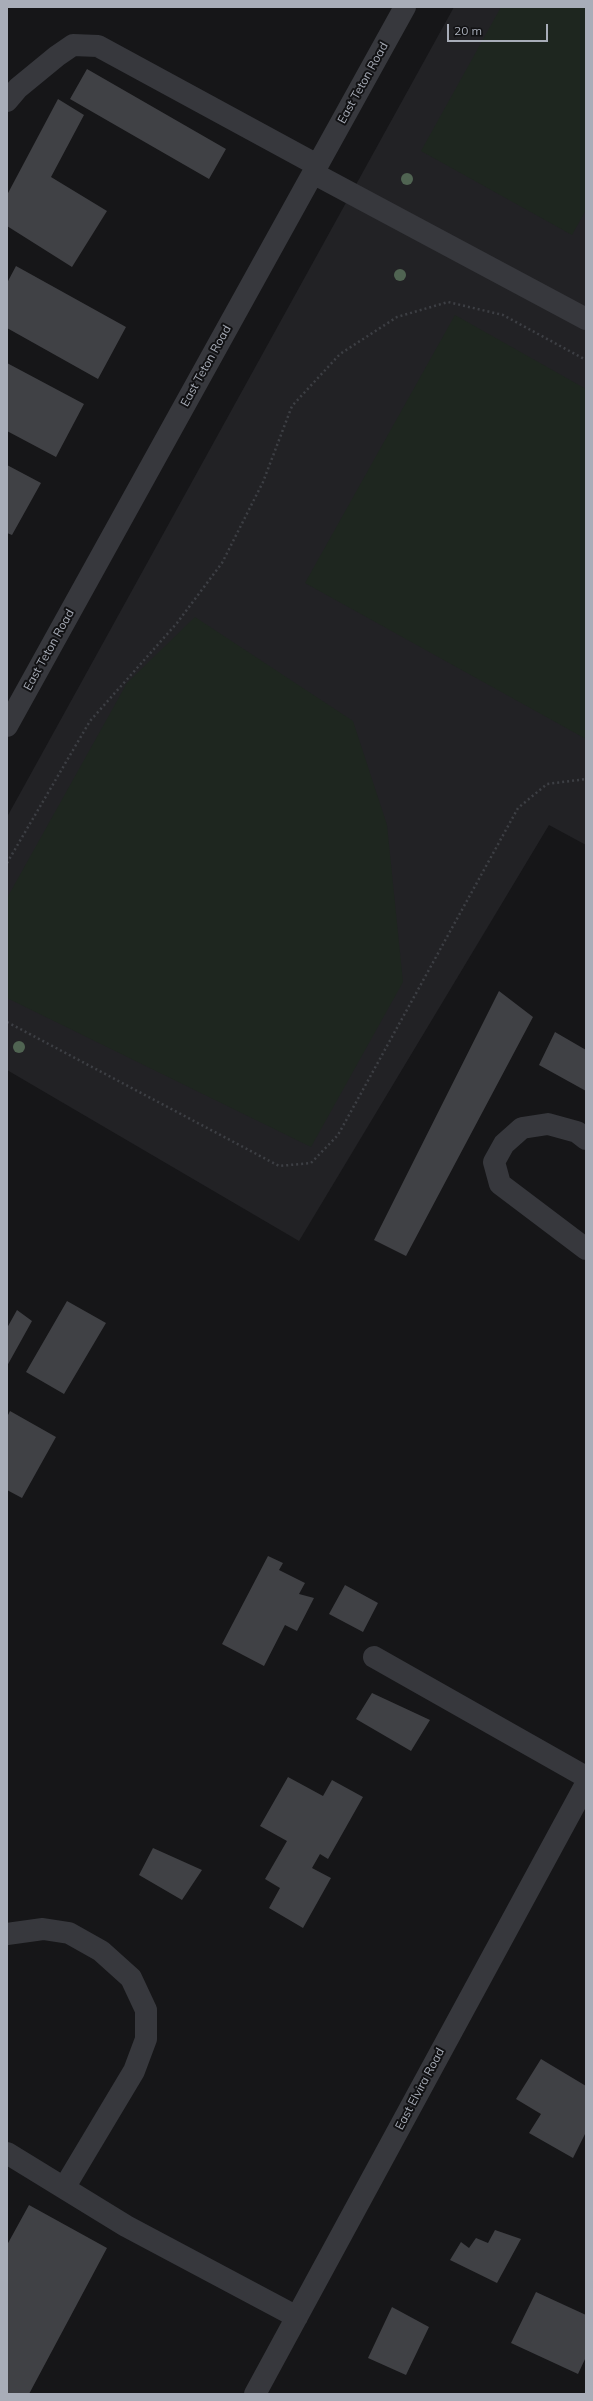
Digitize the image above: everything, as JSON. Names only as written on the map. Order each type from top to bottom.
[{"type":"street","name":"East Teton Road","points":[[7,726],[405,7]]},
{"type":"street","points":[[7,101],[18,88],[57,56],[74,45],[98,46],[315,169],[586,319]]},
{"type":"street","points":[[586,1139],[577,1132],[548,1124],[522,1128],[504,1144],[494,1162],[500,1184],[586,1249]]},
{"type":"street","points":[[374,1657],[586,1777]]},
{"type":"street","name":"East Elvira Road","points":[[255,2394],[586,1784]]},
{"type":"street","points":[[7,1934],[43,1929],[69,1933],[102,1951],[131,1978],[146,2010],[146,2039],[134,2071],[64,2188]]},
{"type":"street","points":[[7,2153],[126,2226],[297,2317]]},
{"type":"path","points":[[7,863],[90,721],[178,623],[222,563],[264,482],[292,406],[340,354],[397,316],[448,302],[503,315],[586,360]]},
{"type":"path","points":[[7,1022],[280,1166],[310,1163],[338,1136],[518,808],[547,784],[586,779]]},
{"type":"shaded area","points":[[454,7],[586,7],[586,845],[549,825],[299,1241],[7,1070],[7,817]]},
{"type":"shaded area","points":[[501,7],[586,7],[586,210],[572,235],[421,151]]},
{"type":"shaded area","points":[[455,315],[586,389],[586,739],[305,583]]},
{"type":"shaded area","points":[[195,617],[353,721],[387,825],[403,982],[311,1147],[7,998],[7,898],[127,683]]},
{"type":"building","points":[[87,69],[226,149],[209,179],[70,99]]},
{"type":"building","points":[[58,99],[84,115],[51,177],[107,211],[72,267],[7,226],[7,195]]},
{"type":"building","points":[[16,266],[126,327],[98,379],[7,328],[7,283]]},
{"type":"building","points":[[7,363],[84,404],[56,457],[7,431]]},
{"type":"building","points":[[7,465],[41,483],[12,535],[7,533]]},
{"type":"building","points":[[499,991],[533,1017],[406,1256],[374,1240]]},
{"type":"building","points":[[555,1032],[586,1050],[586,1091],[539,1065]]},
{"type":"building","points":[[67,1301],[106,1323],[64,1394],[26,1372]]},
{"type":"building","points":[[17,1310],[32,1321],[7,1366],[7,1328]]},
{"type":"building","points":[[10,1411],[56,1437],[22,1498],[7,1490],[7,1417]]},
{"type":"building","points":[[268,1556],[283,1563],[279,1570],[305,1583],[299,1594],[314,1598],[297,1631],[285,1625],[264,1666],[222,1644]]},
{"type":"building","points":[[345,1585],[378,1603],[363,1632],[329,1614]]},
{"type":"building","points":[[372,1693],[430,1720],[411,1751],[356,1719]]},
{"type":"building","points":[[288,1777],[323,1796],[332,1780],[363,1797],[328,1859],[320,1854],[312,1868],[331,1878],[303,1928],[269,1908],[280,1888],[265,1879],[287,1841],[260,1826]]},
{"type":"building","points":[[153,1848],[202,1870],[182,1900],[139,1875]]},
{"type":"building","points":[[541,2059],[586,2086],[586,2132],[573,2158],[529,2133],[541,2114],[516,2099]]},
{"type":"building","points":[[29,2205],[107,2248],[29,2394],[7,2394],[7,2245]]},
{"type":"building","points":[[495,2230],[521,2239],[497,2283],[450,2260],[461,2242],[469,2248],[476,2238],[488,2243]]},
{"type":"building","points":[[536,2292],[586,2315],[586,2357],[578,2374],[511,2343]]},
{"type":"building","points":[[392,2307],[429,2327],[406,2375],[368,2358]]}]
